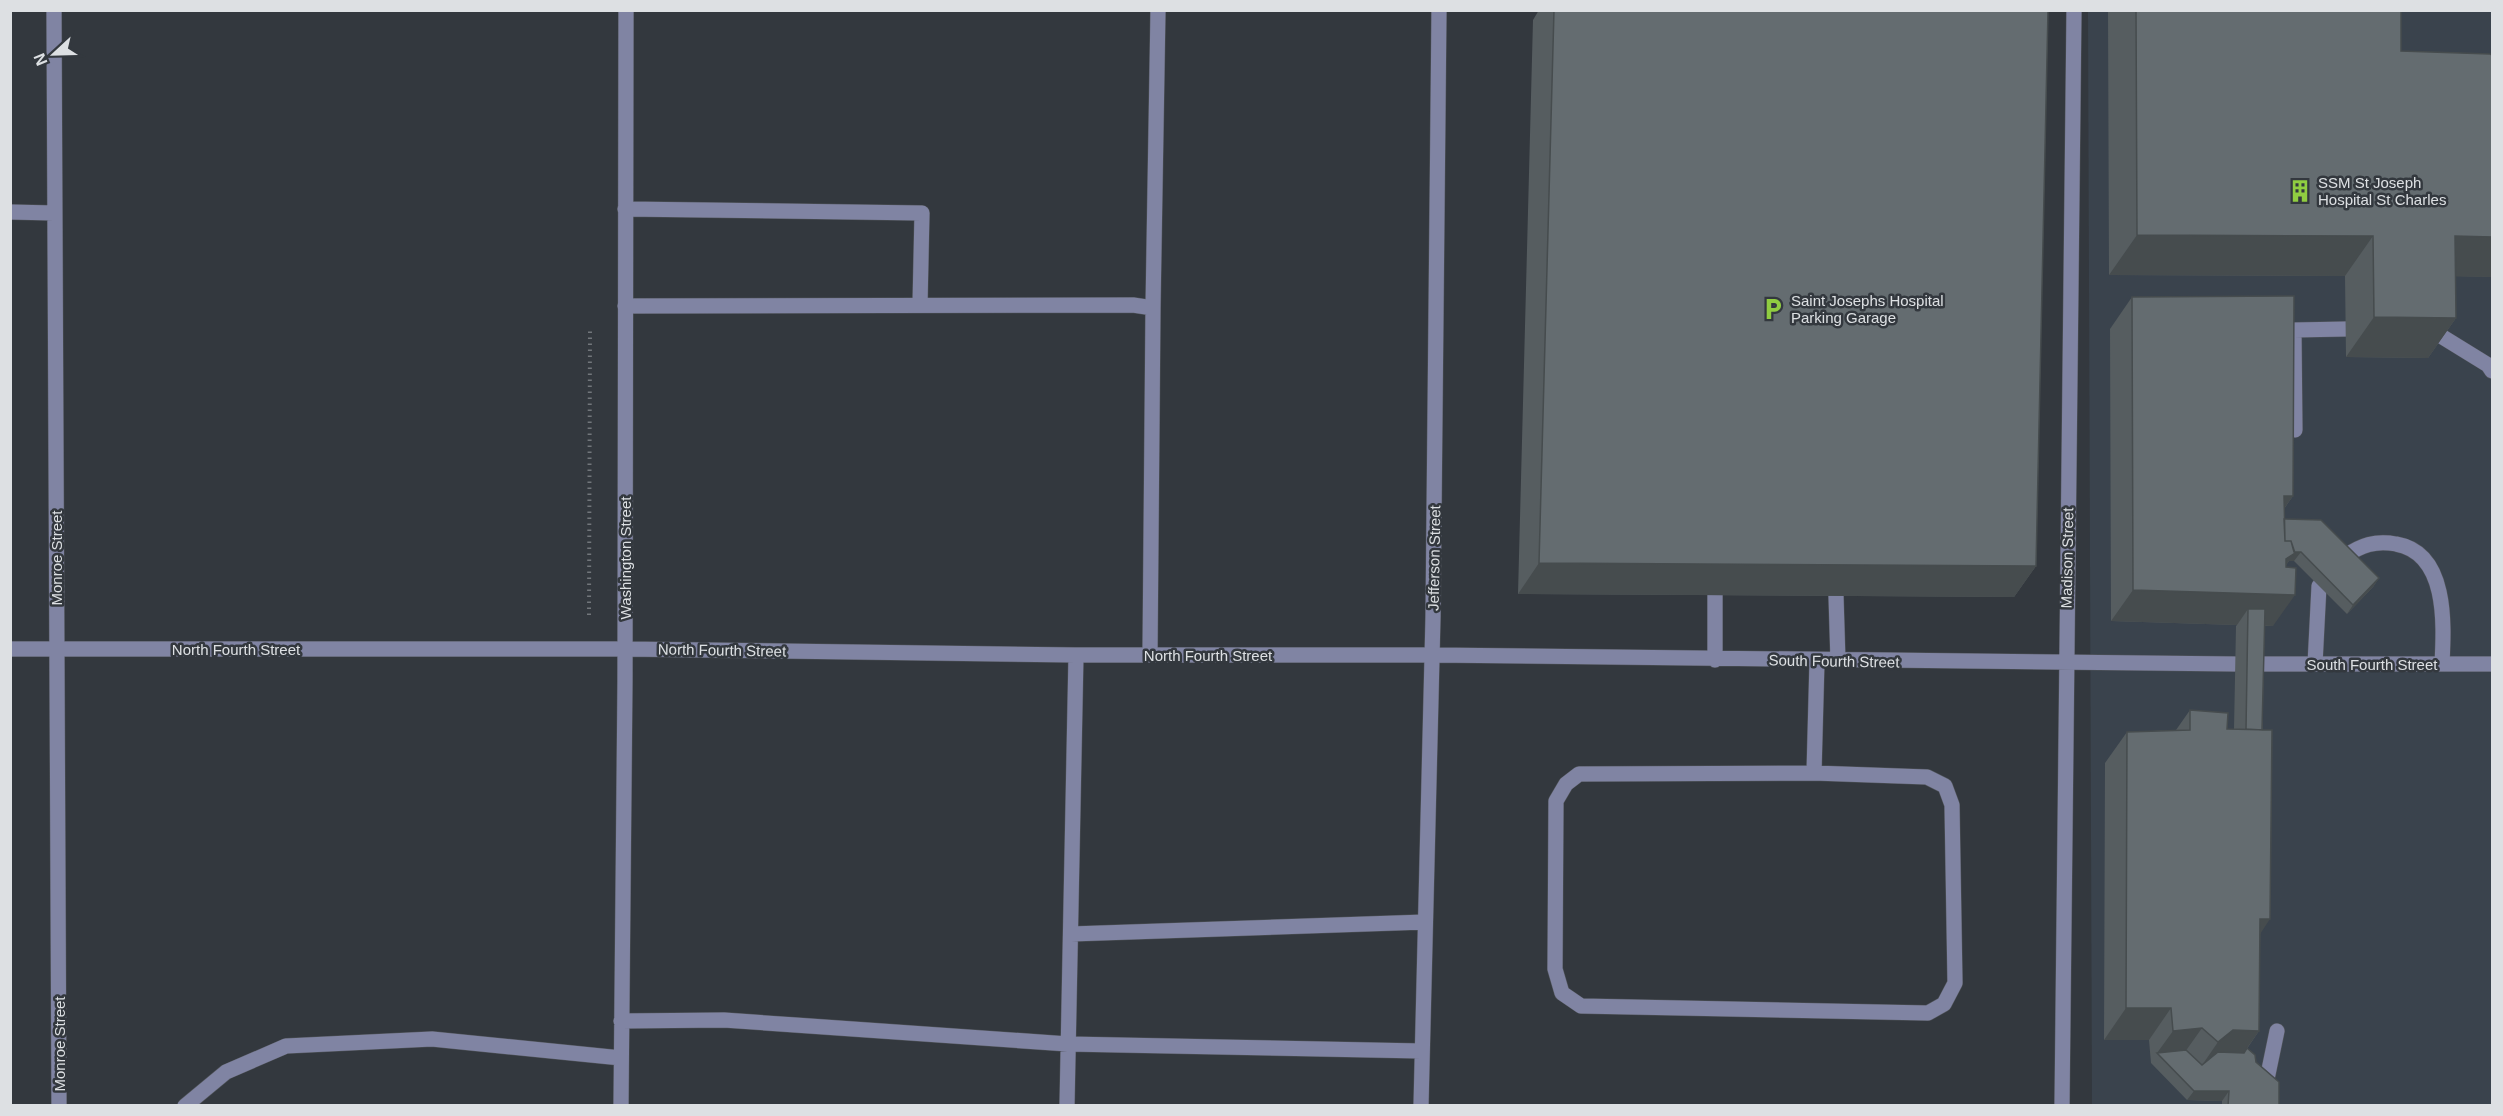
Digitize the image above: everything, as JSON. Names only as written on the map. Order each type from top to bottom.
[{"type":"street","name":"Monroe Street","points":[[54,10],[59,1106]]},
{"type":"street","name":"Washington Street","points":[[621,1106],[625,649],[626,10]]},
{"type":"street","points":[[1150,655],[1158,10]]},
{"type":"street","name":"Jefferson Street","points":[[1421,1106],[1433,655],[1439,10]]},
{"type":"street","name":"Madison Street","points":[[2062,1106],[2074,10]]},
{"type":"street","points":[[625,209],[922,213],[920,305]]},
{"type":"street","points":[[10,212],[54,213]]},
{"type":"street","points":[[625,306],[1133,305],[1153,308]]},
{"type":"street","points":[[2428,328],[2488,365],[2493,371]]},
{"type":"street","points":[[2295,430],[2294,330],[2346,329]]},
{"type":"street","points":[[2344,557],[2355,549],[2380,541],[2404,545],[2419,554],[2432,569],[2439,592],[2443,620],[2442,664]]},
{"type":"street","points":[[2315,664],[2319,586]]},
{"type":"street","points":[[1715,595],[1715,660]]},
{"type":"street","points":[[1836,596],[1838,661]]},
{"type":"street","name":"North Fourth Street","points":[[10,649],[625,649],[1076,655],[1433,655]]},
{"type":"street","points":[[1067,1106],[1076,655]]},
{"type":"street","name":"South Fourth Street","points":[[1433,655],[1715,660],[2235,664]]},
{"type":"street","points":[[1814,773],[1817,661]]},
{"type":"street","name":"South Fourth Street","points":[[2251,664],[2493,664]]},
{"type":"street","points":[[1814,773],[1928,777],[1945,786],[1952,806],[1955,983],[1944,1005],[1928,1013],[1581,1006],[1562,993],[1555,969],[1556,801],[1566,784],[1579,774],[1814,773]]},
{"type":"street","points":[[1071,934],[1425,922]]},
{"type":"street","points":[[621,1021],[724,1020],[1068,1044],[1421,1051]]},
{"type":"street","points":[[2266,1084],[2277,1031]]},
{"type":"street","points":[[185,1106],[225,1072],[286,1046],[432,1040],[621,1058]]},
{"type":"path","points":[[589,615],[590,331]]},
{"type":"shaded area","points":[[2088,11],[2492,11],[2492,1105],[2092,1105]]},
{"type":"building","name":"Saint Josephs Hospital Parking Garage","points":[[1554,10],[2048,10],[2036,566],[1539,563]]},
{"type":"building","name":"SSM St Joseph Hospital St Charles","points":[[2136,10],[2401,10],[2401,51],[2490,54],[2493,56],[2493,237],[2455,236],[2456,318],[2374,317],[2373,236],[2137,235]]},
{"type":"building","points":[[2294,296],[2293,496],[2284,496],[2285,541],[2291,541],[2295,553],[2286,559],[2286,567],[2296,568],[2295,595],[2133,590],[2132,297]]},
{"type":"building","points":[[2284,519],[2321,520],[2379,578],[2353,605],[2301,552],[2294,552],[2291,541],[2285,541]]},
{"type":"building","points":[[2248,609],[2265,609],[2262,730],[2246,729]]},
{"type":"building","points":[[2190,710],[2228,713],[2227,729],[2272,730],[2270,919],[2260,919],[2259,1031],[2233,1030],[2218,1042],[2202,1028],[2173,1031],[2171,1008],[2126,1008],[2127,732],[2190,730]]},
{"type":"building","points":[[2247,1048],[2255,1055],[2256,1062],[2279,1082],[2279,1106],[2228,1106],[2229,1091],[2194,1091],[2157,1053],[2186,1050],[2202,1065],[2218,1052],[2244,1053]]},
{"type":"place","name":"SSM St Joseph Hospital St Charles","points":[[2300,191]]},
{"type":"place","name":"Saint Josephs Hospital Parking Garage","points":[[1773,309]]}]
